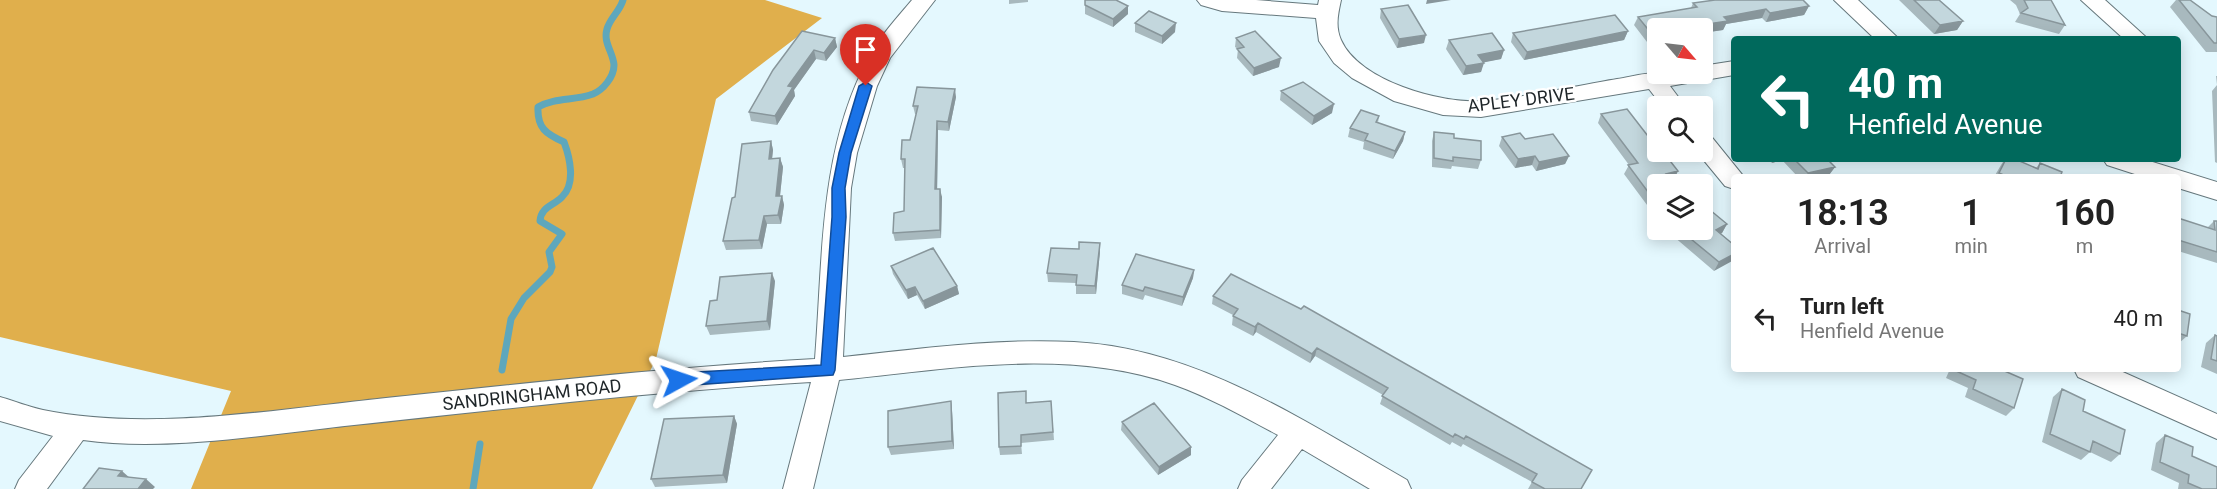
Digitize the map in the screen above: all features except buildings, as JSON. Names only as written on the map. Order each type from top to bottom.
[{"type":"street","points":[[798,489],[828,370],[839,188],[845,153],[866,86],[880,57],[924,0]]},
{"type":"street","points":[[1209,0],[1222,4],[1327,6]]},
{"type":"street","points":[[1845,0],[1885,36]]},
{"type":"street","points":[[2092,0],[2134,36]]},
{"type":"street","name":"APLEY DRIVE","points":[[1327,6],[1325,29],[1334,47],[1352,68],[1370,81],[1411,99],[1444,107],[1481,109],[1647,83]]},
{"type":"street","name":"APLEY DRIVE","points":[[1713,72],[1731,69]]},
{"type":"street","points":[[1657,84],[1666,96]]},
{"type":"street","points":[[1713,154],[1731,176]]},
{"type":"street","points":[[2133,162],[2164,174]]},
{"type":"street","points":[[2181,180],[2217,191]]},
{"type":"street","name":"SANDRINGHAM ROAD","points":[[0,409],[43,423],[100,430],[152,430],[240,425],[702,377],[828,370],[993,353],[1075,353],[1125,360],[1178,374],[1219,390],[1298,432],[1396,489]]},
{"type":"street","points":[[2095,372],[2217,427]]},
{"type":"street","points":[[30,489],[76,427]]},
{"type":"street","points":[[1253,489],[1298,432]]},
{"type":"shaded area","points":[[0,0],[765,0],[822,18],[716,99],[656,359],[592,489],[191,489],[231,391],[0,337]]},
{"type":"waterway","points":[[502,370],[511,319],[524,298],[550,272],[552,267],[549,252],[562,234],[540,221],[541,216],[566,192],[570,178],[570,163],[564,142],[552,136],[541,125],[538,107],[593,94],[607,82],[614,65],[606,34],[610,21],[623,0]]},
{"type":"waterway","points":[[473,489],[480,444]]},
{"type":"route","points":[[679,380],[828,370],[839,188],[845,153],[866,86]]}]
